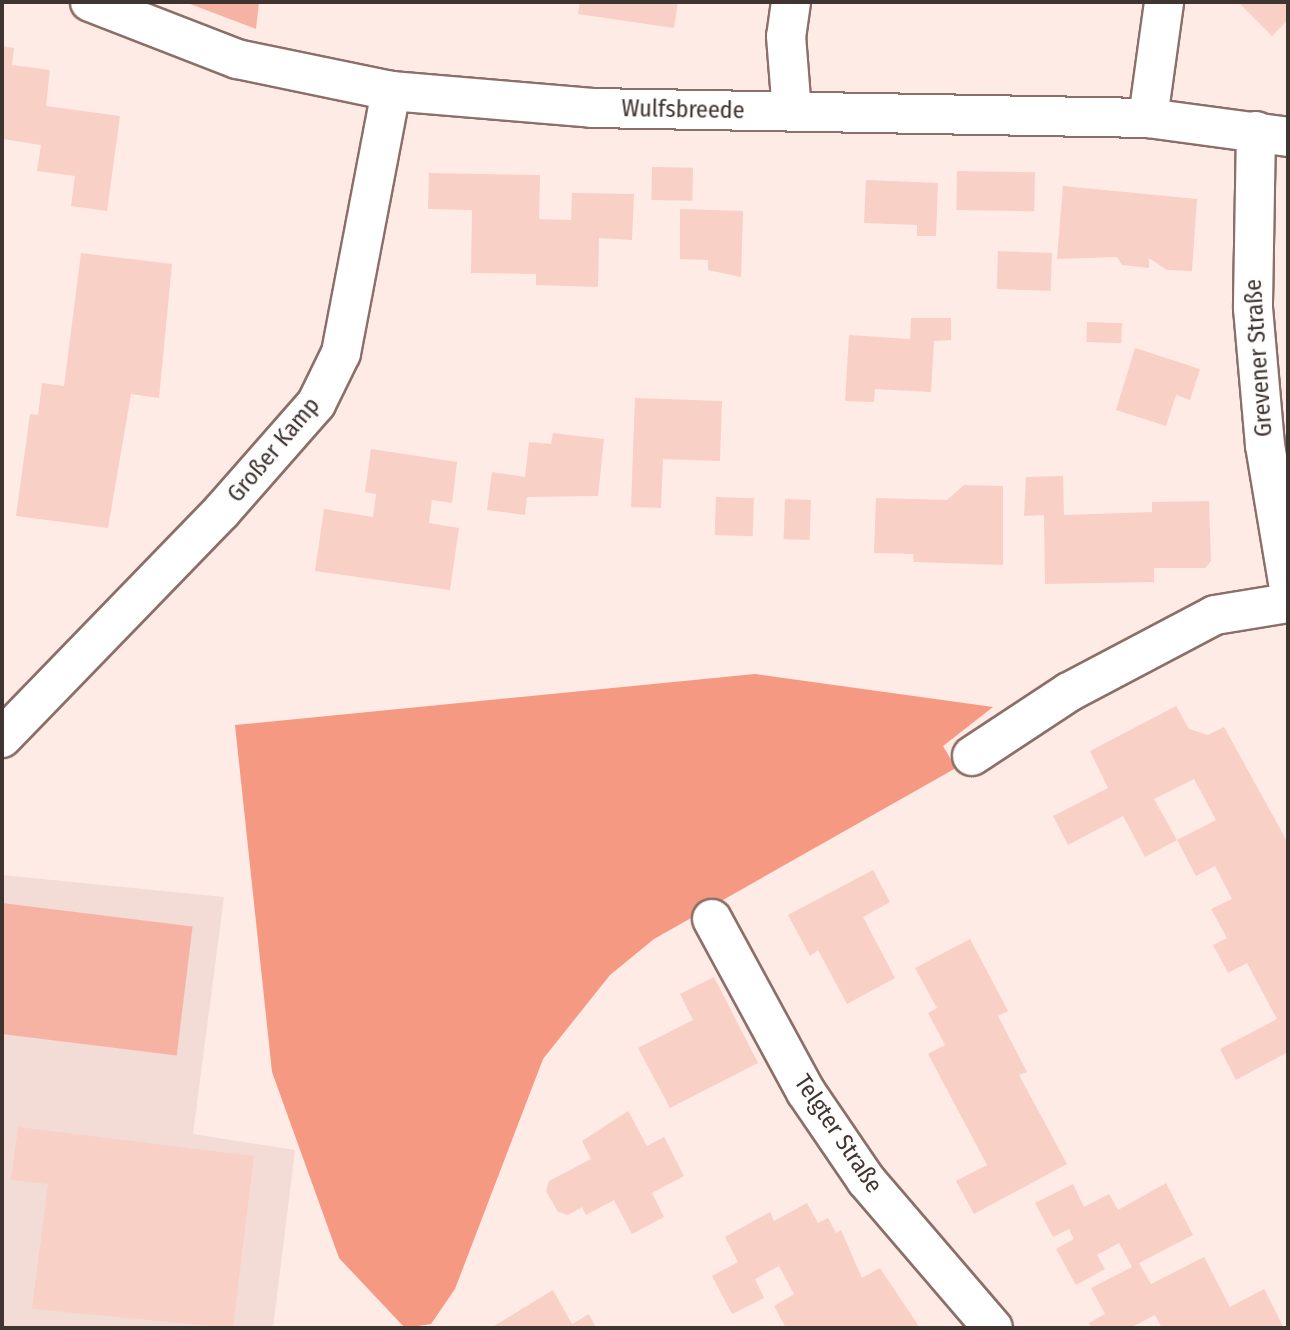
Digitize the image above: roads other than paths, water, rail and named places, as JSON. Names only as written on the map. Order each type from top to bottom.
[{"type":"street","name":"Wulfsbreede","points":[[90,2],[237,59],[391,91],[592,108],[1148,118],[1272,134]]},
{"type":"street","points":[[790,2],[786,36],[792,112]]},
{"type":"street","points":[[1148,118],[1164,2]]},
{"type":"street","name":"Großer Kamp","points":[[4,732],[222,512],[316,404],[341,353],[391,91]]},
{"type":"street","name":"Grevener Straße","points":[[1272,134],[1253,307],[1265,445],[1288,583]]},
{"type":"street","points":[[972,757],[1069,692],[1215,615],[1288,603]]},
{"type":"street","name":"Telgter Straße","points":[[712,919],[806,1092],[866,1180],[993,1328]]}]
